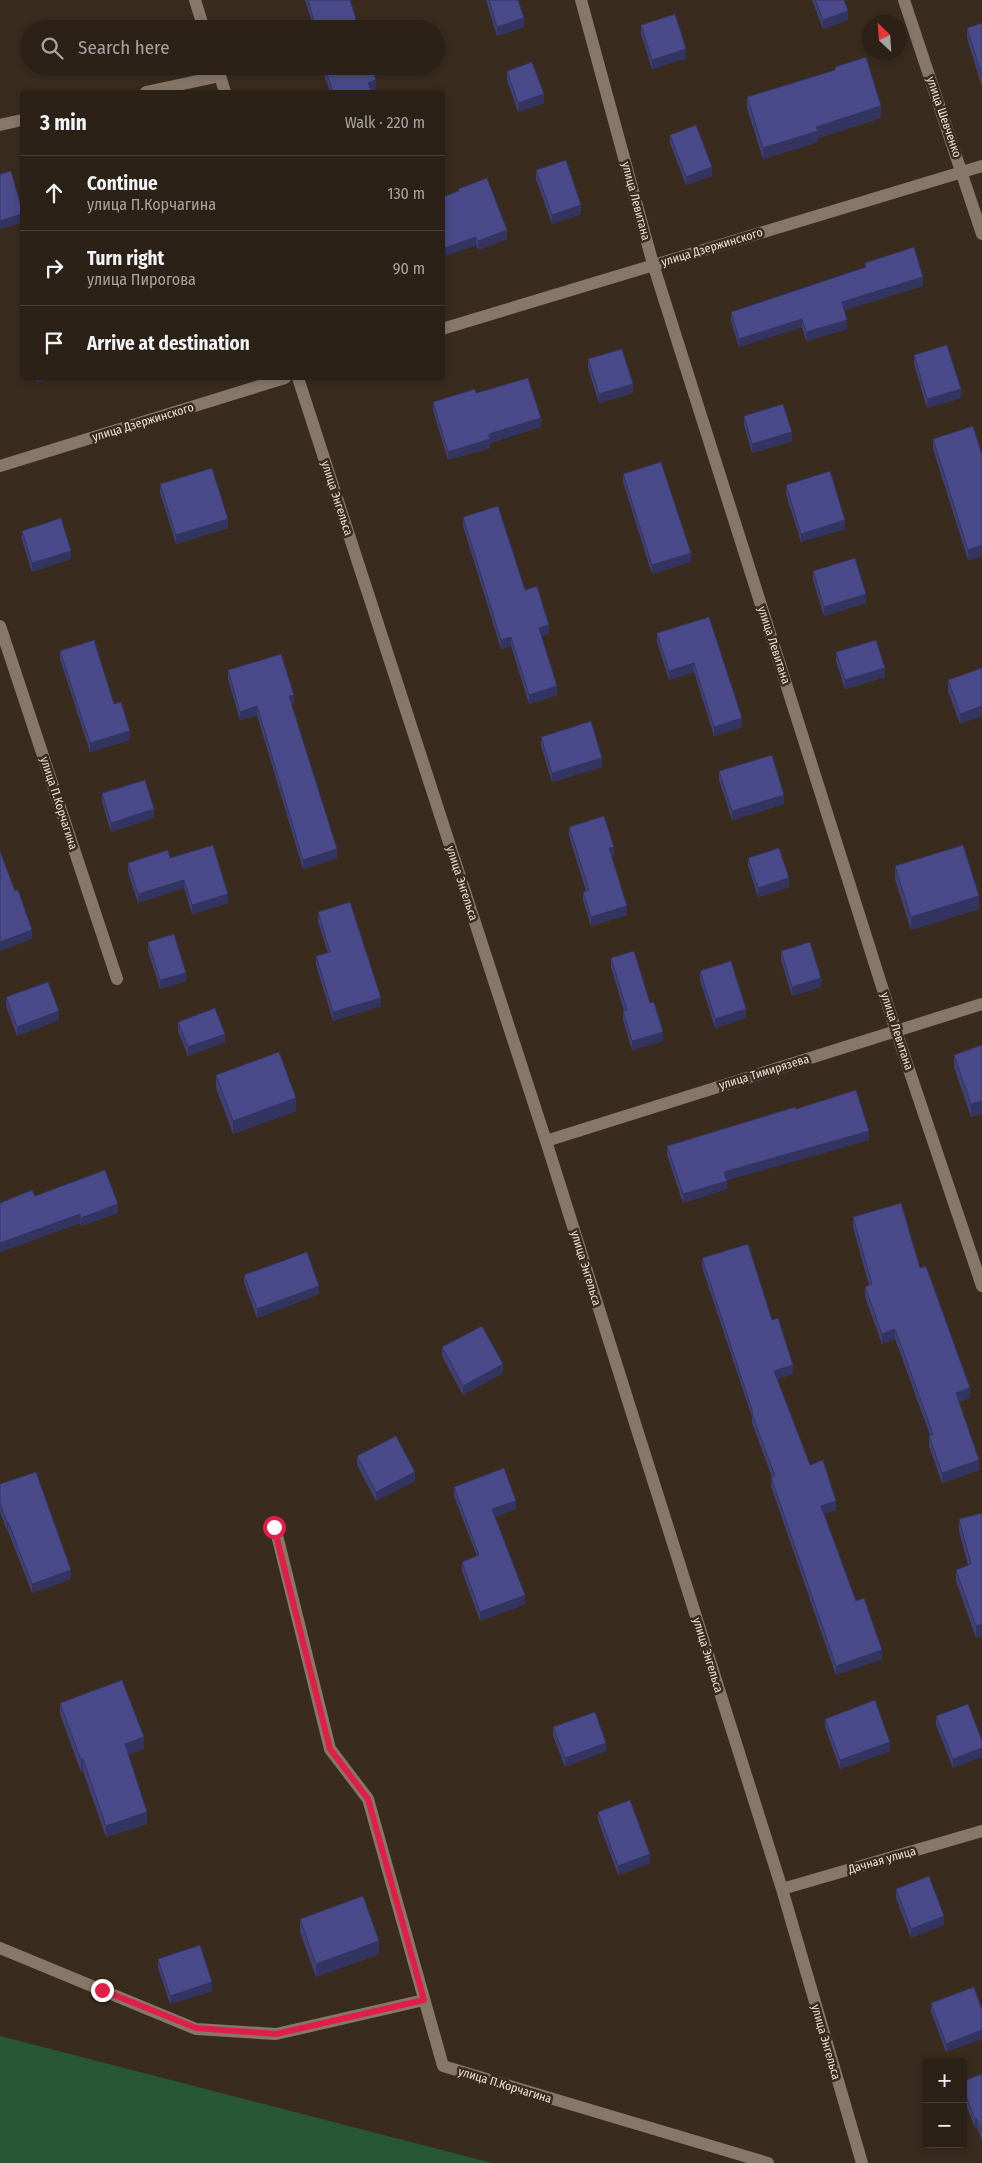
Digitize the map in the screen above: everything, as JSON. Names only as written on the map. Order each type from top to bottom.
[{"type":"street","points":[[195,0],[201,20]]},
{"type":"street","name":"улица Левитана","points":[[581,0],[653,264],[896,1031],[982,1286]]},
{"type":"street","name":"улица Шевченко","points":[[904,0],[982,234]]},
{"type":"street","points":[[153,90],[204,75]]},
{"type":"street","points":[[219,75],[224,90]]},
{"type":"street","points":[[0,125],[20,120]]},
{"type":"street","name":"улица Дзержинского","points":[[445,328],[982,166]]},
{"type":"street","name":"улица Дзержинского","points":[[0,466],[280,380]]},
{"type":"street","name":"улица Энгельса","points":[[299,380],[546,1141],[782,1889],[862,2163]]},
{"type":"street","name":"улица П.Корчагина","points":[[0,626],[117,979]]},
{"type":"street","name":"улица Тимирязева","points":[[546,1141],[982,1004]]},
{"type":"street","name":"улица П.Корчагина","points":[[274,1527],[330,1749],[368,1799],[443,2066],[768,2163]]},
{"type":"street","name":"Дачная улица","points":[[782,1889],[982,1831]]},
{"type":"street","points":[[0,1948],[196,2028],[276,2034],[424,2000]]},
{"type":"green space","points":[[0,2036],[492,2163],[0,2163]]},
{"type":"building","points":[[308,0],[350,0],[356,20],[314,20]]},
{"type":"building","points":[[489,0],[518,0],[524,18],[497,27]]},
{"type":"building","points":[[815,0],[844,0],[848,11],[823,20]]},
{"type":"building","points":[[675,14],[686,49],[652,60],[641,25]]},
{"type":"building","points":[[982,23],[982,76],[967,28]]},
{"type":"building","points":[[862,58],[862,60],[867,60],[881,106],[816,127],[818,131],[763,148],[747,97],[835,70],[835,67]]},
{"type":"building","points":[[532,62],[544,94],[518,103],[507,71]]},
{"type":"building","points":[[327,75],[374,75],[376,80],[368,83],[371,90],[332,90]]},
{"type":"building","points":[[696,125],[712,167],[686,177],[670,135]]},
{"type":"building","points":[[566,160],[581,205],[552,215],[536,170]]},
{"type":"building","points":[[11,171],[20,203],[20,215],[0,221],[0,174]]},
{"type":"building","points":[[487,178],[507,230],[478,241],[476,237],[445,248],[445,196],[459,191],[458,189]]},
{"type":"building","points":[[914,247],[923,277],[842,302],[847,320],[806,332],[802,319],[739,339],[731,312],[866,267],[865,263]]},
{"type":"building","points":[[947,345],[961,389],[927,399],[914,355]]},
{"type":"building","points":[[622,349],[633,384],[599,394],[588,359]]},
{"type":"building","points":[[528,378],[541,418],[489,434],[490,439],[448,452],[433,402],[475,389],[476,393]]},
{"type":"building","points":[[783,404],[792,432],[752,444],[744,416]]},
{"type":"building","points":[[973,426],[982,455],[982,545],[968,550],[933,439]]},
{"type":"building","points":[[661,462],[691,553],[652,565],[623,474]]},
{"type":"building","points":[[212,468],[228,519],[176,535],[160,484]]},
{"type":"building","points":[[830,471],[845,520],[801,534],[786,485]]},
{"type":"building","points":[[498,506],[525,590],[537,586],[549,625],[539,628],[557,686],[529,695],[511,637],[501,640],[463,517]]},
{"type":"building","points":[[61,518],[71,551],[32,563],[22,531]]},
{"type":"building","points":[[855,558],[866,594],[824,607],[813,571]]},
{"type":"building","points":[[709,617],[742,718],[714,727],[694,663],[669,671],[657,633]]},
{"type":"building","points":[[94,640],[114,704],[121,702],[130,731],[90,743],[60,651]]},
{"type":"building","points":[[876,640],[885,668],[845,680],[836,652]]},
{"type":"building","points":[[281,654],[294,695],[289,696],[337,849],[303,860],[257,706],[240,712],[228,670]]},
{"type":"building","points":[[982,668],[982,706],[960,714],[948,680]]},
{"type":"building","points":[[591,721],[602,758],[552,773],[541,737]]},
{"type":"building","points":[[772,755],[784,795],[732,811],[719,771]]},
{"type":"building","points":[[145,780],[154,809],[111,823],[102,793]]},
{"type":"building","points":[[604,816],[614,847],[609,848],[627,906],[591,917],[583,892],[589,890],[569,827]]},
{"type":"building","points":[[213,845],[228,894],[192,905],[184,880],[138,894],[128,863],[168,850],[170,858]]},
{"type":"building","points":[[963,845],[979,896],[911,917],[895,866]]},
{"type":"building","points":[[779,848],[789,878],[758,888],[748,858]]},
{"type":"building","points":[[0,851],[15,891],[18,890],[32,930],[0,942]]},
{"type":"building","points":[[350,902],[381,998],[333,1012],[316,956],[330,952],[318,912]]},
{"type":"building","points":[[174,934],[186,973],[160,980],[148,942]]},
{"type":"building","points":[[810,942],[821,978],[792,987],[781,951]]},
{"type":"building","points":[[634,951],[650,1003],[654,1002],[663,1032],[632,1041],[623,1011],[627,1010],[611,958]]},
{"type":"building","points":[[731,961],[746,1009],[715,1019],[700,971]]},
{"type":"building","points":[[48,982],[59,1011],[17,1027],[6,997]]},
{"type":"building","points":[[215,1008],[225,1034],[188,1047],[178,1022]]},
{"type":"building","points":[[982,1045],[982,1101],[971,1104],[954,1055]]},
{"type":"building","points":[[279,1052],[296,1098],[233,1121],[216,1075]]},
{"type":"building","points":[[856,1090],[869,1131],[724,1172],[727,1181],[683,1194],[667,1146]]},
{"type":"building","points":[[105,1170],[118,1204],[81,1218],[80,1214],[0,1243],[0,1203],[32,1190],[35,1196]]},
{"type":"building","points":[[901,1203],[920,1268],[926,1266],[970,1388],[956,1393],[979,1460],[942,1473],[929,1436],[933,1434],[895,1329],[882,1334],[865,1287],[872,1284],[853,1217]]},
{"type":"building","points":[[748,1244],[772,1320],[778,1318],[793,1365],[774,1371],[810,1465],[823,1460],[836,1501],[821,1506],[856,1601],[864,1598],[882,1650],[836,1666],[771,1477],[775,1476],[752,1414],[702,1258]]},
{"type":"building","points":[[307,1252],[319,1286],[257,1309],[244,1275]]},
{"type":"building","points":[[482,1326],[503,1364],[463,1386],[442,1347]]},
{"type":"building","points":[[396,1436],[415,1472],[376,1492],[357,1456]]},
{"type":"building","points":[[504,1468],[516,1501],[492,1509],[525,1595],[480,1612],[462,1562],[479,1555],[454,1487]]},
{"type":"building","points":[[36,1472],[71,1570],[32,1584],[0,1503],[0,1484]]},
{"type":"building","points":[[982,1513],[982,1624],[976,1626],[956,1570],[971,1564],[959,1519]]},
{"type":"building","points":[[122,1680],[144,1737],[125,1744],[147,1812],[106,1826],[83,1759],[81,1760],[60,1703]]},
{"type":"building","points":[[875,1700],[890,1742],[840,1760],[825,1719]]},
{"type":"building","points":[[968,1704],[982,1741],[982,1748],[953,1759],[936,1716]]},
{"type":"building","points":[[595,1712],[606,1743],[565,1758],[553,1727]]},
{"type":"building","points":[[630,1800],[650,1854],[618,1866],[598,1812]]},
{"type":"building","points":[[929,1876],[944,1916],[911,1929],[896,1889]]},
{"type":"building","points":[[363,1896],[379,1941],[316,1964],[300,1919]]},
{"type":"building","points":[[200,1945],[212,1982],[170,1996],[158,1959]]},
{"type":"building","points":[[974,1987],[982,2010],[982,2030],[946,2044],[931,2003]]},
{"type":"building","points":[[982,2074],[982,2132],[967,2098],[967,2080]]},
{"type":"route","points":[[102,1990],[196,2028],[276,2034],[424,2000],[368,1799],[330,1749],[274,1527]]}]
